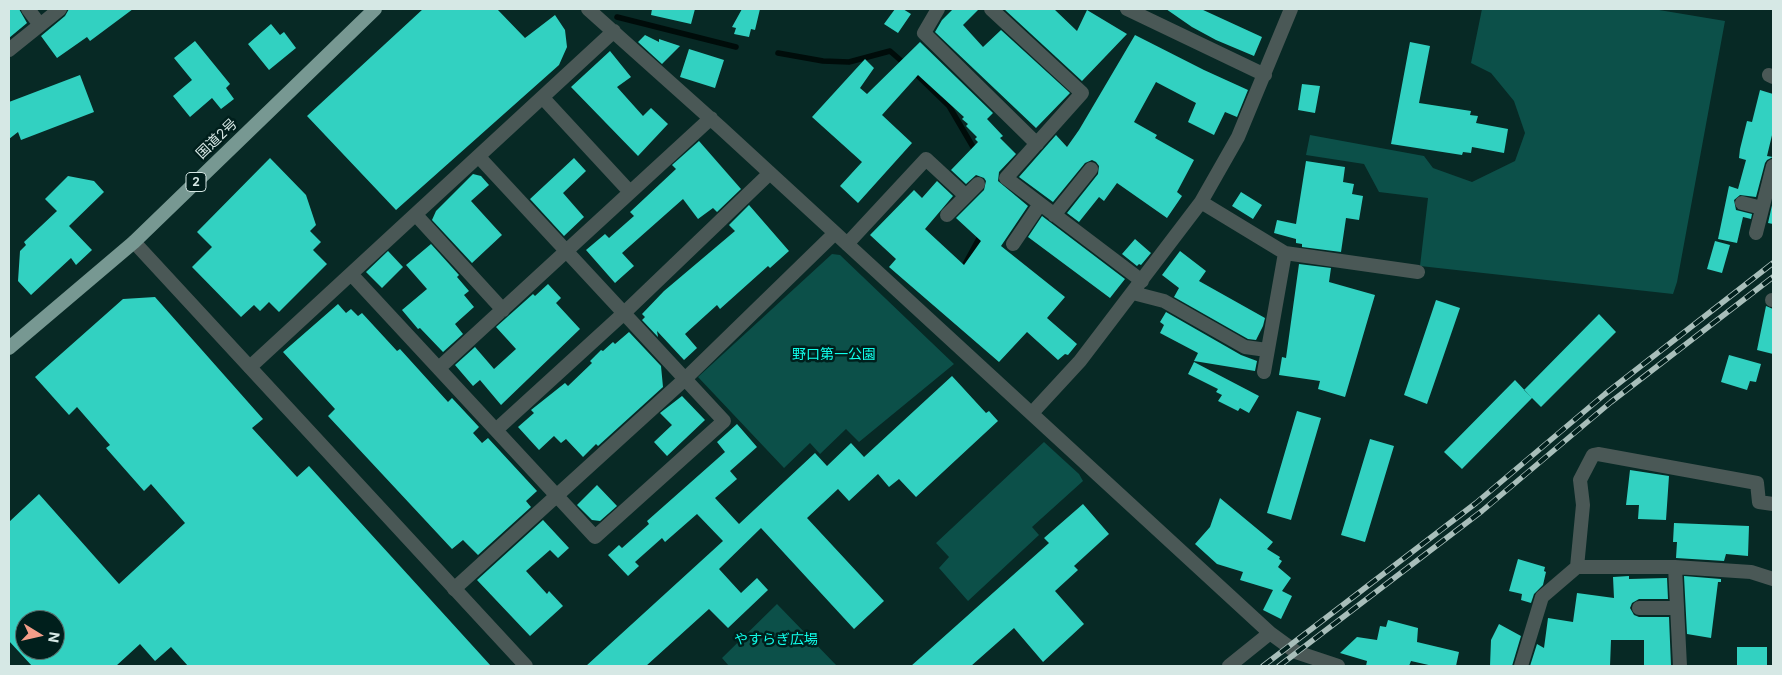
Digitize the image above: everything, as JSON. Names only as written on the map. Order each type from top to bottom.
[{"type":"highway","name":"国道2号","points":[[9,348],[134,242],[376,9]]},
{"type":"street","points":[[28,9],[40,25]]},
{"type":"street","points":[[9,50],[60,9]]},
{"type":"street","points":[[588,9],[711,118],[834,234],[848,244],[1270,633],[1296,652],[1338,666]]},
{"type":"street","points":[[938,9],[924,33],[1037,144]]},
{"type":"street","points":[[991,9],[1082,93],[1006,178],[1054,215],[1138,287],[1245,347],[1267,350]]},
{"type":"street","points":[[1127,9],[1265,75]]},
{"type":"street","points":[[1032,413],[1080,361],[1201,202],[1238,137],[1291,9]]},
{"type":"street","points":[[250,368],[614,31]]},
{"type":"street","points":[[543,98],[630,192]]},
{"type":"street","points":[[439,368],[711,118]]},
{"type":"street","points":[[351,274],[595,537],[724,421],[623,314],[480,157]]},
{"type":"street","points":[[848,244],[926,159],[966,196]]},
{"type":"street","points":[[1756,233],[1773,166]]},
{"type":"street","points":[[1054,215],[1092,169]]},
{"type":"street","points":[[496,429],[623,314],[770,173]]},
{"type":"street","points":[[947,215],[978,184]]},
{"type":"street","points":[[1201,202],[1285,253],[1418,272]]},
{"type":"street","points":[[1742,203],[1762,208]]},
{"type":"street","points":[[1013,244],[1040,204]]},
{"type":"street","points":[[416,215],[503,310]]},
{"type":"street","points":[[454,588],[558,496],[685,379],[834,234]]},
{"type":"street","points":[[134,242],[526,666]]},
{"type":"street","points":[[1264,372],[1285,253]]},
{"type":"street","points":[[1521,666],[1542,597],[1577,566],[1584,505],[1580,480],[1593,455],[1598,454],[1757,483],[1759,502],[1773,504]]},
{"type":"street","points":[[1577,566],[1751,572],[1773,579]]},
{"type":"street","points":[[1675,568],[1680,666]]},
{"type":"street","points":[[1639,608],[1677,608]]},
{"type":"street","points":[[1229,666],[1270,633]]},
{"type":"green space","points":[[1482,9],[1653,9],[1725,21],[1677,282],[1673,294],[1420,266],[1428,198],[1379,192],[1364,164],[1306,155],[1310,135],[1424,156],[1433,168],[1472,182],[1515,161],[1525,133],[1514,101],[1491,73],[1471,63]]},
{"type":"green space","name":"野口第一公園","points":[[832,254],[840,255],[954,364],[859,442],[846,429],[820,454],[810,443],[784,468],[698,377]]},
{"type":"green space","points":[[1044,442],[1079,474],[1083,481],[1032,527],[1039,535],[968,601],[939,568],[949,557],[936,543]]},
{"type":"green space","name":"やすらぎ広場","points":[[777,604],[837,666],[729,666],[722,658]]},
{"type":"building","points":[[9,9],[19,9],[27,23],[9,38]]},
{"type":"building","points":[[69,9],[133,9],[90,41],[87,37],[57,58],[41,36],[65,16]]},
{"type":"building","points":[[423,9],[497,9],[525,38],[555,15],[565,30],[567,47],[559,65],[396,210],[307,116]]},
{"type":"building","points":[[652,9],[695,9],[691,24],[651,15]]},
{"type":"building","points":[[742,9],[760,9],[755,30],[751,29],[749,37],[734,34],[736,28],[732,27]]},
{"type":"building","points":[[895,9],[903,9],[911,14],[898,33],[884,24]]},
{"type":"building","points":[[953,9],[979,9],[963,25],[983,47],[1001,30],[1070,93],[1036,128],[935,32],[942,20]]},
{"type":"building","points":[[1004,9],[1054,9],[1077,31],[1087,10],[1127,34],[1082,81]]},
{"type":"building","points":[[1166,9],[1201,9],[1262,37],[1254,56],[1216,40],[1192,27]]},
{"type":"building","points":[[271,24],[280,35],[284,32],[296,48],[269,70],[248,44]]},
{"type":"building","points":[[645,35],[659,42],[659,39],[680,46],[662,64],[638,42]]},
{"type":"building","points":[[1135,35],[1248,90],[1237,117],[1225,112],[1214,135],[1188,122],[1196,103],[1156,82],[1134,122],[1157,135],[1155,138],[1194,160],[1177,192],[1182,196],[1167,218],[1117,183],[1104,201],[1099,197],[1079,222],[1067,213],[1098,174],[1099,166],[1096,162],[1092,160],[1085,163],[1053,202],[1019,177],[1056,135],[1067,147]]},
{"type":"building","points":[[195,41],[230,84],[226,88],[234,99],[221,109],[212,98],[190,117],[173,96],[192,80],[174,58]]},
{"type":"building","points":[[920,42],[993,113],[987,119],[1003,136],[1000,138],[1016,154],[999,172],[998,181],[1028,206],[1001,246],[1065,297],[1047,318],[1077,344],[1068,355],[1065,354],[1058,360],[1027,332],[999,362],[889,267],[896,259],[870,235],[914,190],[922,198],[937,181],[953,196],[925,229],[964,265],[981,241],[956,218],[984,190],[986,181],[984,178],[976,175],[966,184],[951,170],[978,142],[975,139],[977,137],[966,126],[968,124],[962,119],[964,117],[918,75],[882,115],[912,143],[858,203],[840,186],[862,162],[812,117],[865,59],[874,68],[860,88],[867,94]]},
{"type":"building","points":[[1410,42],[1430,46],[1419,103],[1471,111],[1470,115],[1478,116],[1476,123],[1508,129],[1504,153],[1472,147],[1471,153],[1463,152],[1462,155],[1391,144]]},
{"type":"building","points":[[689,49],[724,60],[715,88],[680,77]]},
{"type":"building","points":[[610,51],[631,77],[617,87],[643,116],[651,108],[668,124],[638,156],[571,87]]},
{"type":"building","points":[[80,75],[94,112],[21,140],[18,132],[9,139],[9,102]]},
{"type":"building","points":[[1302,84],[1320,86],[1315,113],[1298,110]]},
{"type":"building","points":[[1760,90],[1773,94],[1773,131],[1767,156],[1773,157],[1765,163],[1756,197],[1740,195],[1734,200],[1736,210],[1752,214],[1751,219],[1743,217],[1737,243],[1718,239],[1729,186],[1738,189],[1746,160],[1739,158],[1740,149],[1747,121],[1752,122]]},
{"type":"building","points":[[699,141],[741,189],[717,212],[713,208],[698,219],[683,199],[622,253],[634,266],[615,283],[586,250],[605,234],[609,238],[634,216],[630,212],[676,169],[672,165]]},
{"type":"building","points":[[270,158],[306,195],[316,225],[310,231],[321,242],[313,250],[327,264],[279,312],[269,302],[260,311],[254,305],[241,317],[192,267],[212,247],[197,232]]},
{"type":"building","points":[[574,158],[586,171],[563,193],[584,217],[564,236],[530,199]]},
{"type":"building","points":[[1306,161],[1345,167],[1343,182],[1354,184],[1352,194],[1363,196],[1359,220],[1346,218],[1341,252],[1302,247],[1302,244],[1296,243],[1296,239],[1274,233],[1277,220],[1296,224]]},
{"type":"building","points":[[473,174],[481,176],[489,185],[471,201],[502,235],[472,263],[432,220],[436,211]]},
{"type":"building","points":[[68,176],[94,181],[104,192],[69,226],[92,250],[76,265],[71,258],[31,295],[18,281],[20,251],[26,245],[24,242],[57,211],[45,199]]},
{"type":"building","points":[[1241,192],[1262,205],[1253,219],[1232,206]]},
{"type":"building","points":[[1773,201],[1773,224],[1768,223]]},
{"type":"building","points":[[749,205],[789,251],[770,268],[768,266],[720,309],[717,305],[685,334],[697,348],[684,360],[657,331],[658,337],[642,320],[645,317],[642,314],[664,291],[735,231],[729,225]]},
{"type":"building","points":[[1042,216],[1125,279],[1110,298],[1028,237]]},
{"type":"building","points":[[1135,239],[1151,253],[1141,265],[1137,266],[1122,254]]},
{"type":"building","points":[[1715,241],[1730,245],[1722,273],[1707,269]]},
{"type":"building","points":[[431,244],[459,275],[457,277],[469,291],[464,295],[474,307],[455,324],[463,334],[443,352],[420,328],[418,329],[402,310],[427,289],[406,265]]},
{"type":"building","points":[[388,251],[403,267],[382,288],[366,272]]},
{"type":"building","points":[[1180,251],[1206,271],[1199,281],[1265,318],[1256,340],[1248,339],[1174,297],[1179,288],[1162,275]]},
{"type":"building","points":[[1299,264],[1331,268],[1329,282],[1375,295],[1345,397],[1318,389],[1320,381],[1279,375],[1282,357],[1286,358]]},
{"type":"building","points":[[548,284],[561,298],[556,303],[580,329],[501,405],[480,380],[473,386],[455,365],[475,347],[494,369],[516,349],[496,327],[533,294],[535,296]]},
{"type":"building","points":[[155,297],[263,419],[252,428],[297,477],[309,466],[491,666],[188,666],[171,647],[155,661],[140,644],[116,666],[32,666],[26,660],[65,660],[65,610],[15,610],[15,648],[9,641],[9,522],[39,494],[119,584],[185,523],[151,484],[144,491],[106,448],[110,445],[77,407],[69,415],[35,377],[123,299]]},
{"type":"building","points":[[1436,300],[1460,308],[1427,404],[1404,395]]},
{"type":"building","points":[[338,304],[346,313],[351,309],[358,316],[362,313],[397,351],[400,349],[448,402],[452,398],[479,427],[473,433],[482,443],[488,438],[537,491],[526,501],[531,507],[478,555],[463,540],[452,549],[328,416],[335,409],[283,352]]},
{"type":"building","points":[[1766,306],[1773,309],[1773,354],[1757,350]]},
{"type":"building","points":[[1166,312],[1241,355],[1257,361],[1255,371],[1194,361],[1198,353],[1160,333],[1164,325],[1160,322]]},
{"type":"building","points":[[1599,314],[1616,332],[1541,407],[1524,390]]},
{"type":"building","points":[[629,332],[661,366],[663,387],[598,446],[596,444],[583,457],[566,439],[561,443],[554,436],[539,450],[518,427],[534,413],[531,410],[565,383],[568,386],[592,363],[590,361],[601,350],[603,351],[613,342],[615,344]]},
{"type":"building","points":[[1729,355],[1761,364],[1756,382],[1750,381],[1747,390],[1721,382]]},
{"type":"building","points":[[1194,362],[1259,396],[1249,413],[1240,408],[1238,411],[1218,401],[1222,395],[1216,392],[1218,389],[1188,374]]},
{"type":"building","points":[[952,376],[986,413],[989,411],[998,421],[916,497],[899,479],[889,487],[878,474],[849,501],[838,489],[807,518],[884,601],[854,629],[761,528],[719,569],[741,593],[757,578],[768,590],[728,628],[709,609],[646,666],[586,666],[723,541],[697,514],[665,542],[662,538],[635,562],[639,566],[628,576],[608,555],[619,545],[622,548],[649,524],[647,521],[725,452],[717,442],[737,424],[757,447],[730,471],[737,479],[715,498],[739,524],[815,453],[827,466],[851,443],[864,457]]},
{"type":"building","points":[[1515,380],[1532,398],[1462,469],[1444,452]]},
{"type":"building","points":[[682,396],[705,420],[667,456],[654,442],[672,425],[660,413]]},
{"type":"building","points":[[1297,411],[1321,418],[1291,520],[1267,513]]},
{"type":"building","points":[[1370,439],[1394,446],[1365,542],[1341,535]]},
{"type":"building","points":[[1630,470],[1669,476],[1666,520],[1638,519],[1639,505],[1626,505]]},
{"type":"building","points":[[597,485],[617,506],[600,521],[592,520],[577,505]]},
{"type":"building","points":[[1220,498],[1273,542],[1267,549],[1280,557],[1279,559],[1282,561],[1278,567],[1291,578],[1282,591],[1292,596],[1281,619],[1263,610],[1273,590],[1240,580],[1243,572],[1217,564],[1195,544],[1210,527]]},
{"type":"building","points":[[1083,504],[1109,534],[1074,566],[1078,570],[1055,591],[1084,624],[1043,662],[1014,628],[971,666],[911,666],[1049,543],[1044,538]]},
{"type":"building","points":[[543,520],[569,548],[558,558],[550,550],[526,571],[547,594],[549,591],[563,606],[530,636],[477,580]]},
{"type":"building","points":[[1674,523],[1749,526],[1748,556],[1726,554],[1724,561],[1676,558],[1677,542],[1673,542]]},
{"type":"building","points":[[1518,559],[1545,567],[1544,571],[1546,572],[1543,585],[1534,594],[1531,603],[1521,600],[1522,594],[1509,591]]},
{"type":"building","points":[[1629,576],[1629,579],[1667,578],[1668,599],[1639,599],[1632,603],[1630,608],[1634,615],[1639,617],[1669,617],[1671,666],[1644,666],[1644,640],[1611,640],[1610,666],[1530,666],[1537,644],[1544,648],[1548,618],[1573,622],[1577,593],[1614,598],[1613,577]]},
{"type":"building","points":[[1684,576],[1721,579],[1721,582],[1718,582],[1711,638],[1687,634]]},
{"type":"building","points":[[1388,620],[1418,628],[1417,642],[1459,652],[1456,666],[1433,666],[1411,661],[1409,666],[1366,666],[1367,661],[1340,653],[1357,637],[1377,640],[1380,626],[1386,627]]},
{"type":"building","points":[[1499,624],[1521,636],[1512,666],[1490,666],[1491,640]]},
{"type":"building","points":[[1737,647],[1767,647],[1767,666],[1737,666]]},
{"type":"waterway","points":[[617,17],[736,47]]},
{"type":"waterway","points":[[778,53],[823,61],[849,62],[890,51],[906,65]]},
{"type":"waterway","points":[[913,71],[949,106],[976,152]]},
{"type":"waterway","points":[[964,266],[982,233]]},
{"type":"railway","points":[[1263,666],[1476,503],[1605,394],[1773,263]]},
{"type":"railway","points":[[1279,666],[1482,511],[1611,402],[1773,277]]}]
